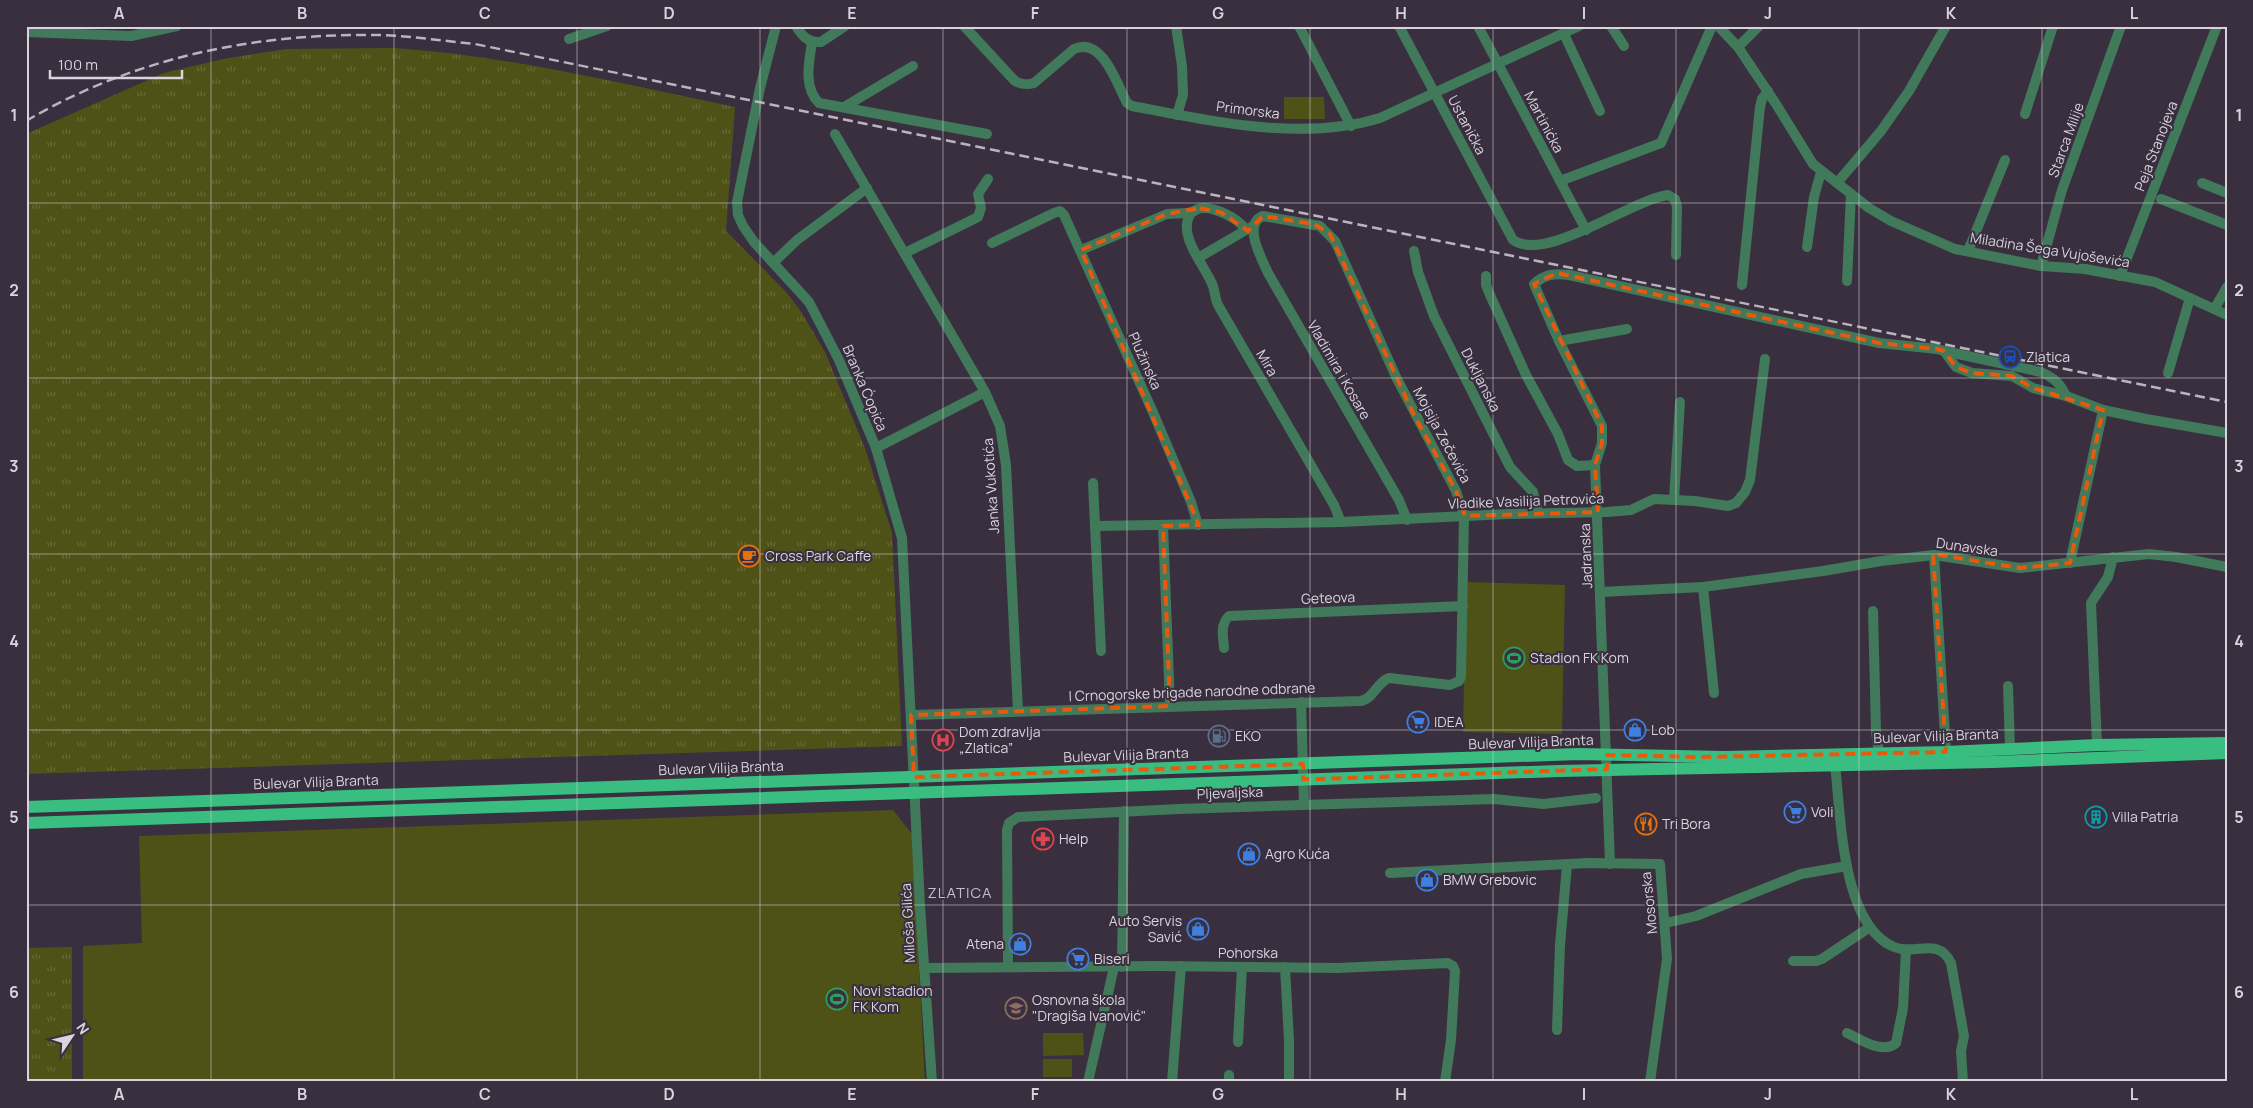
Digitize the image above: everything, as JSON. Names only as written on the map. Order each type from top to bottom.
[{"type":"main road","name":"Bulevar Vilija Branta","points":[[26,807],[1607,755],[1701,757],[1946,752],[2097,745],[2227,743]]},
{"type":"main road","name":"Bulevar Vilija Branta","points":[[26,823],[1607,769],[1835,766],[2227,753]]},
{"type":"street","points":[[26,32],[68,35],[136,31],[177,26]]},
{"type":"street","points":[[569,39],[607,26]]},
{"type":"street","name":"Branka Ćopića","points":[[776,26],[760,88],[737,202],[738,215],[743,226],[773,263],[809,302],[839,360],[876,448],[902,538],[915,792]]},
{"type":"street","points":[[796,26],[806,39],[812,42],[820,42],[845,26]]},
{"type":"street","name":"Primorska","points":[[964,26],[1015,82],[1021,84],[1034,83],[1074,49],[1088,46],[1100,52],[1129,105],[1178,115],[1291,130],[1319,130],[1351,126],[1380,118],[1579,26]]},
{"type":"street","points":[[1176,26],[1182,66],[1183,96],[1178,115]]},
{"type":"street","points":[[1299,26],[1351,126]]},
{"type":"street","name":"Ustanička","points":[[1399,26],[1510,236],[1521,244],[1550,243],[1586,230]]},
{"type":"street","name":"Martinićka","points":[[1478,26],[1586,230]]},
{"type":"street","points":[[1611,26],[1624,46]]},
{"type":"street","points":[[1560,181],[1661,143],[1712,26]]},
{"type":"street","name":"Miladina Šega Vujoševića","points":[[1718,26],[1738,47],[1768,91],[1808,160],[1821,172],[1878,214],[1902,227],[1955,249],[1968,250],[2042,266],[2078,268],[2155,282],[2227,315]]},
{"type":"street","points":[[1738,47],[1759,26]]},
{"type":"street","points":[[1837,183],[1881,132],[1909,91],[1946,26]]},
{"type":"street","points":[[2025,114],[2053,26]]},
{"type":"street","name":"Starca Milije","points":[[2042,266],[2062,190],[2121,26]]},
{"type":"street","name":"Peja Stanojeva","points":[[2120,276],[2217,26]]},
{"type":"street","points":[[1564,34],[1600,111]]},
{"type":"street","points":[[812,42],[808,81],[812,94],[819,103],[987,134]]},
{"type":"street","points":[[844,107],[913,66]]},
{"type":"street","points":[[1742,285],[1760,107],[1762,99],[1768,91]]},
{"type":"street","name":"Janka Vukotića","points":[[835,134],[985,392],[1000,426],[1006,465],[1018,711]]},
{"type":"street","points":[[1968,250],[2005,160]]},
{"type":"street","points":[[1808,248],[1815,190],[1821,172]]},
{"type":"street","points":[[905,253],[978,217],[981,208],[978,194],[988,179]]},
{"type":"street","points":[[2202,183],[2227,193]]},
{"type":"street","points":[[773,263],[797,240],[867,188]]},
{"type":"street","points":[[1847,281],[1851,194]]},
{"type":"street","points":[[1586,230],[1639,204],[1671,195],[1675,199],[1677,208],[1676,255]]},
{"type":"street","points":[[2161,199],[2227,225]]},
{"type":"street","points":[[1081,250],[1167,214],[1191,213],[1200,208],[1209,208],[1250,229],[1198,258]]},
{"type":"street","name":"Plužinska","points":[[992,243],[1054,213],[1061,212],[1081,250],[1170,452],[1191,502],[1198,525]]},
{"type":"street","name":"Mira","points":[[1191,213],[1187,221],[1187,234],[1213,286],[1215,298],[1224,317],[1329,497],[1341,522]]},
{"type":"street","name":"Mojsija Zečevića","points":[[1250,229],[1257,219],[1263,216],[1320,226],[1330,234],[1338,247],[1397,379],[1456,491],[1464,516],[1461,677]]},
{"type":"street","name":"Vladimira i Kosare","points":[[1250,229],[1276,289],[1399,500],[1407,520]]},
{"type":"street","name":"Dukljanska","points":[[1414,251],[1418,272],[1434,316],[1510,467],[1533,492],[1538,513]]},
{"type":"street","name":"Jadranska","points":[[1607,769],[1595,465],[1602,443],[1602,426],[1559,341],[1534,284],[1547,275],[1557,273],[1879,343],[1944,351]]},
{"type":"street","points":[[1486,276],[1486,285],[1490,295],[1526,374],[1558,434],[1568,460],[1577,466],[1595,465]]},
{"type":"street","points":[[2215,308],[2227,287]]},
{"type":"street","points":[[2168,374],[2190,298]]},
{"type":"street","points":[[1559,341],[1627,329]]},
{"type":"street","points":[[1944,351],[1956,367],[1972,373],[2012,376],[2033,388],[2066,396],[2103,410],[2179,426],[2227,433]]},
{"type":"street","points":[[1944,351],[2041,372],[2052,377],[2060,384],[2066,396]]},
{"type":"street","name":"Vladike Vasilija Petrovića","points":[[1095,526],[1341,522],[1598,512],[1631,510],[1654,499],[1674,499],[1728,506],[1736,503],[1745,492],[1754,461],[1765,359]]},
{"type":"street","points":[[876,448],[985,392]]},
{"type":"street","points":[[1674,499],[1680,402]]},
{"type":"street","points":[[2070,562],[2103,410]]},
{"type":"street","points":[[1092,484],[1101,651]]},
{"type":"street","points":[[1163,526],[1170,706]]},
{"type":"street","points":[[1934,555],[1946,752]]},
{"type":"street","name":"Dunavska","points":[[1601,592],[1703,587],[1934,555],[2020,568],[2135,555],[2161,555],[2227,567]]},
{"type":"street","points":[[2097,745],[2091,603],[2108,577],[2112,557]]},
{"type":"street","points":[[1703,587],[1714,693]]},
{"type":"street","name":"Geteova","points":[[1224,648],[1223,628],[1224,621],[1228,616],[1463,606]]},
{"type":"street","points":[[1873,612],[1876,732],[1879,753]]},
{"type":"street","name":"I Crnogorske brigade narodne odbrane","points":[[911,715],[1364,700],[1370,697],[1382,682],[1389,678],[1450,685],[1459,681],[1461,677]]},
{"type":"street","points":[[2008,686],[2010,749]]},
{"type":"street","points":[[1301,702],[1304,804]]},
{"type":"street","points":[[1835,766],[1847,866],[1860,911],[1870,927],[1894,947],[1906,950],[1938,949],[1945,953],[1951,963],[1964,1036],[1961,1051],[1963,1082]]},
{"type":"street","points":[[1390,873],[1610,864],[1607,769]]},
{"type":"street","name":"Miloša Gilića","points":[[915,792],[932,1082]]},
{"type":"street","name":"Pljevaljska","points":[[1008,967],[1007,830],[1009,823],[1018,817],[1304,804],[1494,799],[1543,804],[1596,798]]},
{"type":"street","points":[[1088,1082],[1118,967],[1124,811]]},
{"type":"street","name":"Mosorska","points":[[1610,864],[1660,864],[1666,922],[1666,974],[1650,1082]]},
{"type":"street","points":[[1557,1030],[1560,945],[1567,865]]},
{"type":"street","points":[[1666,922],[1696,916],[1801,874],[1847,866]]},
{"type":"street","points":[[1793,961],[1816,962],[1870,927]]},
{"type":"street","points":[[1847,1033],[1880,1047],[1889,1048],[1896,1043],[1903,1008],[1906,950]]},
{"type":"street","name":"Pohorska","points":[[924,968],[1181,966],[1338,968],[1446,962],[1451,964],[1454,969],[1454,995],[1451,1040],[1445,1082]]},
{"type":"street","points":[[1172,1082],[1181,966]]},
{"type":"street","points":[[1285,966],[1289,1041],[1288,1082]]},
{"type":"street","points":[[1238,1042],[1242,967]]},
{"type":"highlighted area","points":[[1200,208],[1222,213],[1248,231],[1263,216],[1314,224],[1330,234],[1414,415],[1456,491],[1465,516],[1598,512],[1595,465],[1602,443],[1602,426],[1534,284],[1557,273],[1879,343],[1937,349],[1944,351],[1956,367],[1972,373],[2012,376],[2033,388],[2103,410],[2070,563],[2020,568],[1933,554],[1946,752],[1701,757],[1607,755],[1607,769],[1319,779],[1303,779],[1303,764],[914,777],[911,715],[1170,706],[1163,526],[1199,525],[1081,250],[1167,214]]},
{"type":"green space","points":[[394,48],[480,57],[523,64],[735,107],[726,231],[787,293],[802,313],[825,352],[865,448],[892,533],[902,746],[26,774],[26,134],[164,73],[223,59],[286,49]]},
{"type":"green space","points":[[1284,97],[1324,97],[1325,119],[1284,119]]},
{"type":"green space","name":"Stadion FK Kom","points":[[1466,582],[1565,585],[1562,734],[1463,732]]},
{"type":"green space","points":[[893,810],[912,834],[925,1082],[83,1082],[83,946],[142,943],[139,836]]},
{"type":"green space","points":[[72,947],[72,1082],[26,1082],[26,948]]},
{"type":"green space","points":[[1043,1033],[1083,1033],[1084,1055],[1043,1056]]},
{"type":"green space","points":[[1043,1059],[1072,1059],[1072,1077],[1043,1077]]},
{"type":"railway","points":[[26,121],[67,99],[110,80],[153,65],[197,53],[242,44],[333,35],[415,37],[475,44],[2227,402]]},
{"type":"place","name":"Zlatica","points":[[2010,357]]},
{"type":"place","name":"Cross Park Caffe","points":[[749,556]]},
{"type":"place","name":"Stadion FK Kom","points":[[1514,658]]},
{"type":"place","name":"IDEA","points":[[1418,722]]},
{"type":"place","name":"Lob","points":[[1635,730]]},
{"type":"place","name":"EKO","points":[[1219,736]]},
{"type":"place","name":"Dom zdravlja „Zlatica”","points":[[943,740]]},
{"type":"place","name":"Voli","points":[[1795,812]]},
{"type":"place","name":"Villa Patria","points":[[2096,817]]},
{"type":"place","name":"Tri Bora","points":[[1646,824]]},
{"type":"place","name":"Help","points":[[1043,839]]},
{"type":"place","name":"Agro Kuća","points":[[1249,854]]},
{"type":"place","name":"BMW Grebovic","points":[[1427,880]]},
{"type":"place","name":"Auto Servis Savić","points":[[1198,929]]},
{"type":"place","name":"Atena","points":[[1020,944]]},
{"type":"place","name":"Biseri","points":[[1078,959]]},
{"type":"place","name":"Novi stadion FK Kom","points":[[837,999]]},
{"type":"place","name":"Osnovna škola \"Dragiša Ivanović\"","points":[[1016,1008]]},
{"type":"district","name":"ZLATICA","points":[[960,893]]}]
